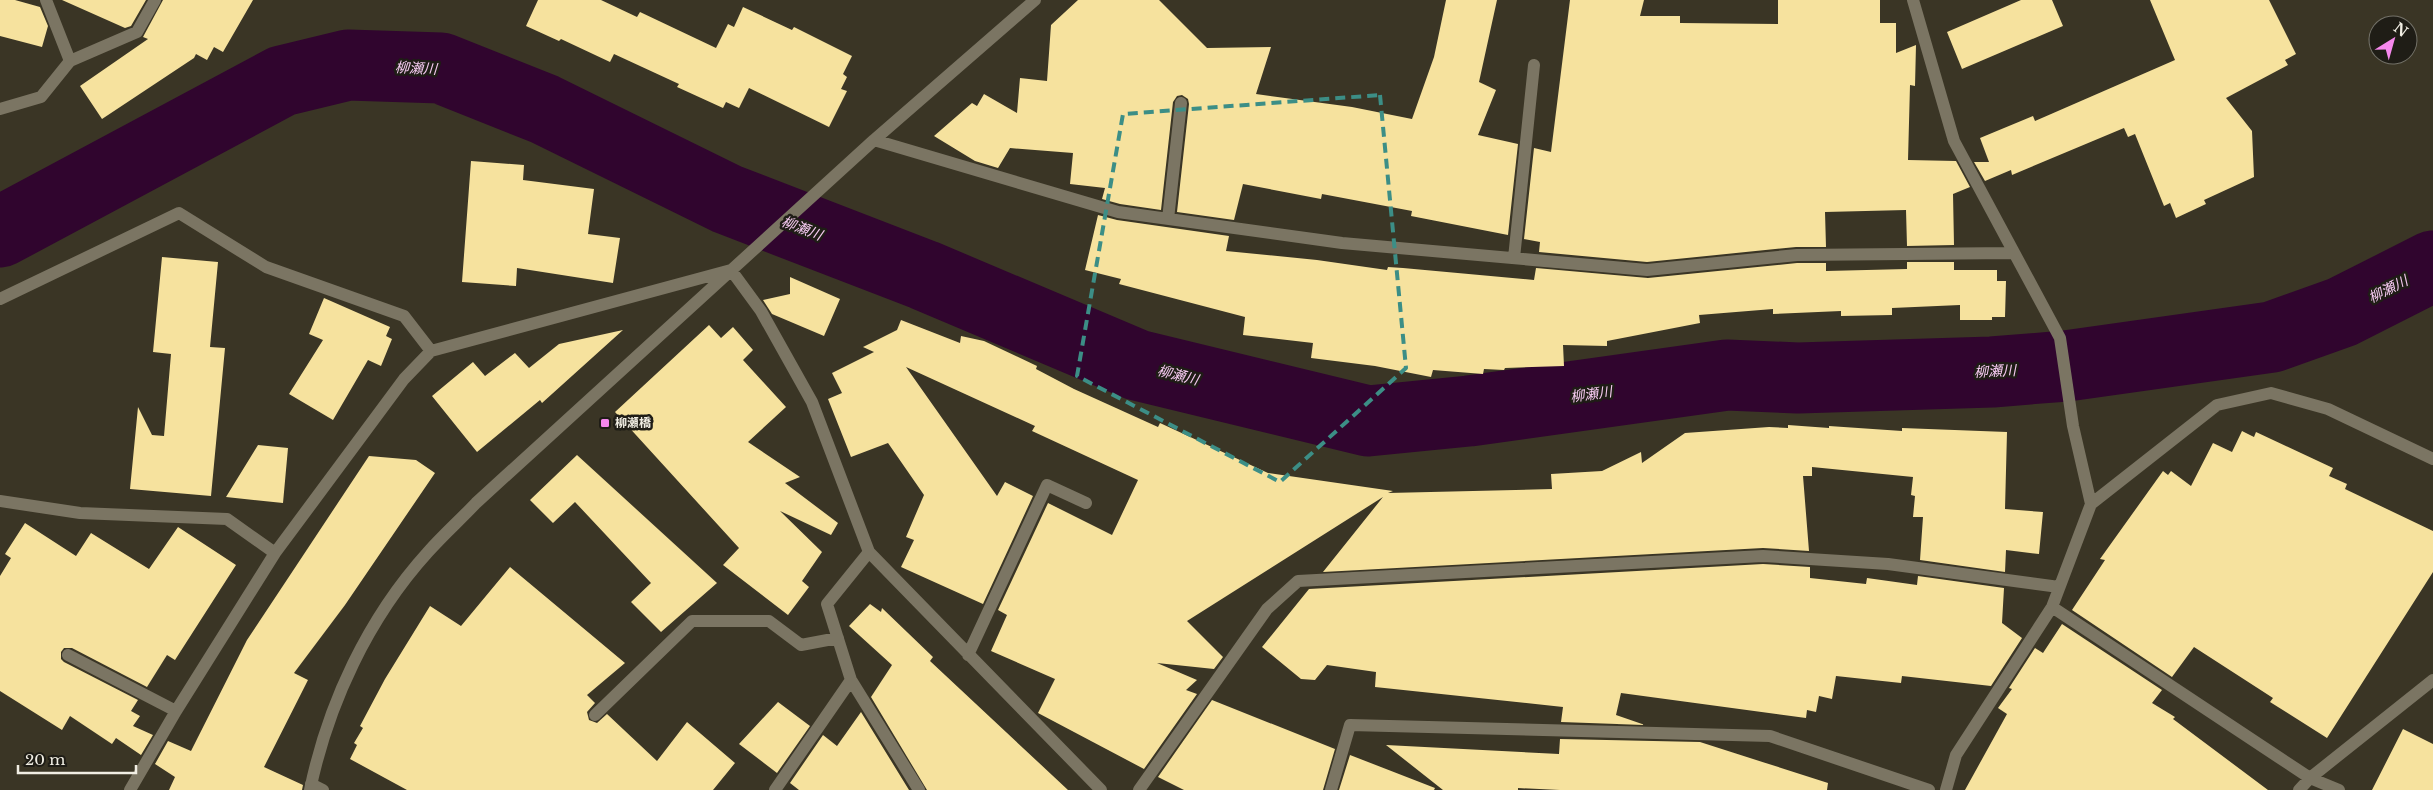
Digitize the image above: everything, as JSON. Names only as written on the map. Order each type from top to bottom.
[{"type":"street","points":[[46,0],[70,61]]},
{"type":"street","points":[[0,109],[42,97],[70,61],[137,32],[155,0]]},
{"type":"street","points":[[315,788],[328,720],[354,661],[388,605],[427,553],[476,503],[734,267],[874,140],[1035,0]]},
{"type":"street","points":[[1914,0],[1954,141],[2012,253],[2060,338],[2073,426],[2091,504]]},
{"type":"street","points":[[1514,258],[1534,65]]},
{"type":"street","points":[[1168,219],[1181,103]]},
{"type":"street","points":[[874,140],[1118,212],[1342,243],[1647,270],[1797,255],[2012,253]]},
{"type":"street","points":[[0,299],[179,213],[266,267],[404,316],[431,351]]},
{"type":"street","points":[[130,790],[176,711],[275,553],[404,379],[431,351],[734,267]]},
{"type":"street","points":[[734,267],[812,402],[869,552],[1101,790]]},
{"type":"street","points":[[1946,790],[1956,755],[2052,607],[2091,504],[2217,405],[2271,393],[2328,409],[2433,459]]},
{"type":"street","points":[[968,654],[1047,485],[1086,503]]},
{"type":"street","points":[[0,501],[80,513],[227,519],[275,553]]},
{"type":"street","points":[[869,552],[827,604],[852,680],[919,790]]},
{"type":"street","points":[[1139,790],[1267,609],[1298,581],[1762,556],[1888,564],[2059,587]]},
{"type":"street","points":[[2052,607],[2310,778],[2339,790]]},
{"type":"street","points":[[595,715],[692,622],[769,621],[801,645],[838,638]]},
{"type":"street","points":[[68,655],[176,711]]},
{"type":"street","points":[[775,790],[852,680]]},
{"type":"street","points":[[2299,790],[2310,778],[2433,680]]},
{"type":"street","points":[[1331,790],[1350,725],[1770,736],[1928,790]]},
{"type":"highlighted area","points":[[1380,95],[1406,368],[1280,482],[1077,376],[1123,114]]},
{"type":"building","points":[[0,0],[15,0],[40,7],[48,26],[42,47],[0,36]]},
{"type":"building","points":[[62,0],[146,0],[131,26],[125,28]]},
{"type":"building","points":[[163,0],[253,0],[223,52],[214,47],[207,60],[196,54],[194,58],[102,119],[80,86],[148,39],[143,37]]},
{"type":"building","points":[[538,0],[601,0],[637,17],[640,12],[716,48],[728,24],[734,27],[743,7],[792,30],[794,27],[852,56],[843,74],[847,77],[841,89],[847,91],[829,127],[749,88],[739,108],[726,102],[723,108],[677,87],[679,84],[614,54],[610,62],[561,39],[559,41],[526,26]]},
{"type":"building","points":[[1078,0],[1159,0],[1207,48],[1271,47],[1256,94],[1352,107],[1412,119],[1434,57],[1446,0],[1497,0],[1479,82],[1496,90],[1478,135],[1518,144],[1508,235],[1411,216],[1412,211],[1322,194],[1321,199],[1243,184],[1234,220],[1177,212],[1189,104],[1188,99],[1182,95],[1177,96],[1173,102],[1161,210],[1120,204],[1102,199],[1105,188],[1070,184],[1073,153],[1010,148],[998,168],[975,161],[934,136],[972,103],[977,106],[984,94],[1017,113],[1020,78],[1047,81],[1051,25]]},
{"type":"building","points":[[1570,0],[1644,0],[1640,16],[1680,16],[1680,23],[1778,24],[1778,0],[1880,0],[1880,23],[1896,23],[1896,53],[1916,45],[1915,86],[1910,85],[1908,160],[1956,161],[1970,187],[1953,194],[1954,245],[1907,246],[1906,210],[1825,212],[1826,247],[1796,247],[1647,262],[1539,252],[1540,242],[1524,239],[1534,148],[1551,152]]},
{"type":"building","points":[[2021,0],[2052,0],[2063,26],[1962,69],[1947,32]]},
{"type":"building","points":[[2150,0],[2269,0],[2296,54],[2285,60],[2288,65],[2226,98],[2252,131],[2254,177],[2204,200],[2206,204],[2176,218],[2170,203],[2164,206],[2135,134],[2128,137],[2124,128],[2012,175],[2011,170],[1985,181],[1974,162],[1989,162],[1980,138],[2033,116],[2035,121],[2175,60]]},
{"type":"building","points":[[471,161],[524,165],[523,180],[594,189],[588,234],[620,238],[613,283],[517,268],[516,286],[462,282]]},
{"type":"building","points":[[1098,215],[1117,220],[1229,236],[1226,251],[1317,260],[1387,270],[1388,267],[1403,268],[1534,280],[1536,268],[1648,278],[1797,263],[1826,263],[1826,271],[1907,269],[1907,262],[1954,262],[1954,270],[1997,270],[1997,281],[2006,281],[2005,317],[1992,317],[1992,320],[1960,320],[1960,305],[1892,308],[1892,315],[1841,316],[1841,311],[1773,314],[1773,309],[1699,315],[1700,323],[1607,341],[1607,346],[1563,345],[1564,366],[1505,368],[1504,370],[1484,369],[1483,374],[1433,370],[1431,377],[1375,366],[1311,358],[1313,343],[1243,335],[1245,317],[1119,284],[1121,279],[1085,270]]},
{"type":"building","points":[[162,257],[218,262],[210,347],[225,348],[211,496],[130,489],[138,407],[152,435],[164,436],[171,354],[153,352]]},
{"type":"building","points":[[790,277],[840,299],[824,336],[772,314],[763,300],[790,294]]},
{"type":"building","points":[[324,298],[390,327],[386,336],[392,339],[381,366],[368,360],[333,420],[289,394],[323,340],[309,334]]},
{"type":"building","points":[[901,320],[960,343],[961,336],[984,341],[1037,366],[1036,369],[1074,389],[1158,427],[1160,423],[1268,473],[1393,491],[1388,493],[1552,489],[1551,474],[1602,471],[1641,452],[1642,463],[1685,433],[1769,427],[1788,428],[1788,425],[1902,431],[1902,428],[2007,432],[2005,509],[2043,512],[2039,554],[2006,550],[2005,572],[1920,560],[1923,517],[1913,517],[1915,496],[1911,495],[1913,477],[1812,467],[1812,476],[1803,476],[1809,551],[1763,548],[1323,572],[1383,497],[1187,621],[1223,657],[1214,669],[1157,663],[1197,680],[1186,690],[1197,694],[1144,769],[1038,713],[1055,679],[991,651],[1007,615],[998,610],[1048,503],[1112,535],[1138,480],[1032,431],[1035,426],[906,367],[997,496],[1005,482],[1033,496],[983,604],[901,567],[914,540],[906,537],[924,495],[888,443],[851,457],[828,399],[842,393],[832,373],[874,352],[863,347],[897,330]]},
{"type":"building","points":[[709,325],[721,338],[733,327],[753,350],[743,360],[786,407],[748,442],[800,477],[785,483],[838,523],[831,535],[780,511],[822,552],[802,581],[809,587],[788,615],[723,565],[739,548],[615,412]]},
{"type":"building","points":[[623,330],[542,403],[540,400],[477,452],[432,396],[473,362],[485,376],[515,353],[529,368],[559,344]]},
{"type":"building","points":[[2242,431],[2254,437],[2256,432],[2333,468],[2329,476],[2347,484],[2345,489],[2433,531],[2433,572],[2327,738],[2270,702],[2273,698],[2194,647],[2172,677],[2072,610],[2105,560],[2100,559],[2163,471],[2168,475],[2171,471],[2191,486],[2213,443],[2232,452]]},
{"type":"building","points":[[258,445],[288,448],[283,503],[226,497]]},
{"type":"building","points":[[577,455],[717,583],[661,632],[631,602],[651,583],[575,502],[553,523],[530,500]]},
{"type":"building","points":[[369,456],[416,460],[435,473],[345,605],[294,673],[308,680],[264,767],[303,785],[302,790],[169,790],[175,777],[155,764],[168,741],[191,751],[247,640]]},
{"type":"building","points":[[25,523],[76,556],[91,533],[149,569],[178,527],[236,565],[175,660],[167,655],[147,687],[72,648],[64,648],[61,652],[61,659],[64,662],[138,700],[131,711],[140,716],[133,726],[153,735],[141,755],[116,738],[112,744],[70,716],[62,730],[0,691],[0,576],[11,558],[5,554]]},
{"type":"building","points":[[1763,564],[1810,567],[1810,578],[1866,584],[1867,578],[1917,585],[1918,576],[2004,588],[2002,623],[2022,638],[1991,686],[1902,676],[1901,683],[1836,676],[1832,699],[1819,696],[1816,712],[1807,710],[1806,718],[1621,693],[1616,715],[1645,725],[1561,722],[1563,707],[1375,687],[1376,672],[1327,665],[1315,680],[1301,679],[1262,647],[1309,589]]},
{"type":"building","points":[[510,567],[625,663],[587,695],[595,703],[587,712],[589,720],[597,723],[607,714],[657,761],[687,722],[735,763],[713,790],[407,790],[350,759],[357,745],[354,743],[363,728],[360,726],[385,679],[430,606],[461,626]]},
{"type":"building","points":[[870,604],[881,612],[882,608],[933,657],[930,661],[1068,790],[927,790],[871,697],[892,665],[849,626]]},
{"type":"building","points":[[2062,624],[2162,690],[2152,703],[2175,717],[2173,719],[2268,790],[1965,790],[2007,714],[1998,708],[2012,689],[2009,688],[2035,648],[2043,653]]},
{"type":"building","points":[[1212,700],[1335,749],[1323,790],[1184,790],[1158,777]]},
{"type":"building","points":[[778,702],[810,726],[777,773],[739,744]]},
{"type":"building","points":[[861,712],[909,790],[799,790],[790,783],[823,735],[837,746]]},
{"type":"building","points":[[2403,729],[2433,744],[2433,790],[2372,790]]},
{"type":"building","points":[[1560,739],[1700,742],[1828,783],[1827,790],[1560,790],[1518,788],[1518,790],[1443,790],[1386,745],[1559,754]]},
{"type":"building","points":[[1350,755],[1435,788],[1434,790],[1339,790]]},
{"type":"waterway","name":"柳瀬川","points":[[0,232],[282,81],[348,65],[441,68],[544,109],[727,199],[924,275],[1137,365],[1368,421],[1469,411],[1727,375],[1798,378],[1992,372],[2066,366],[2272,337],[2342,312],[2433,266]]},
{"type":"place","name":"柳瀬橋","points":[[605,423]]}]
